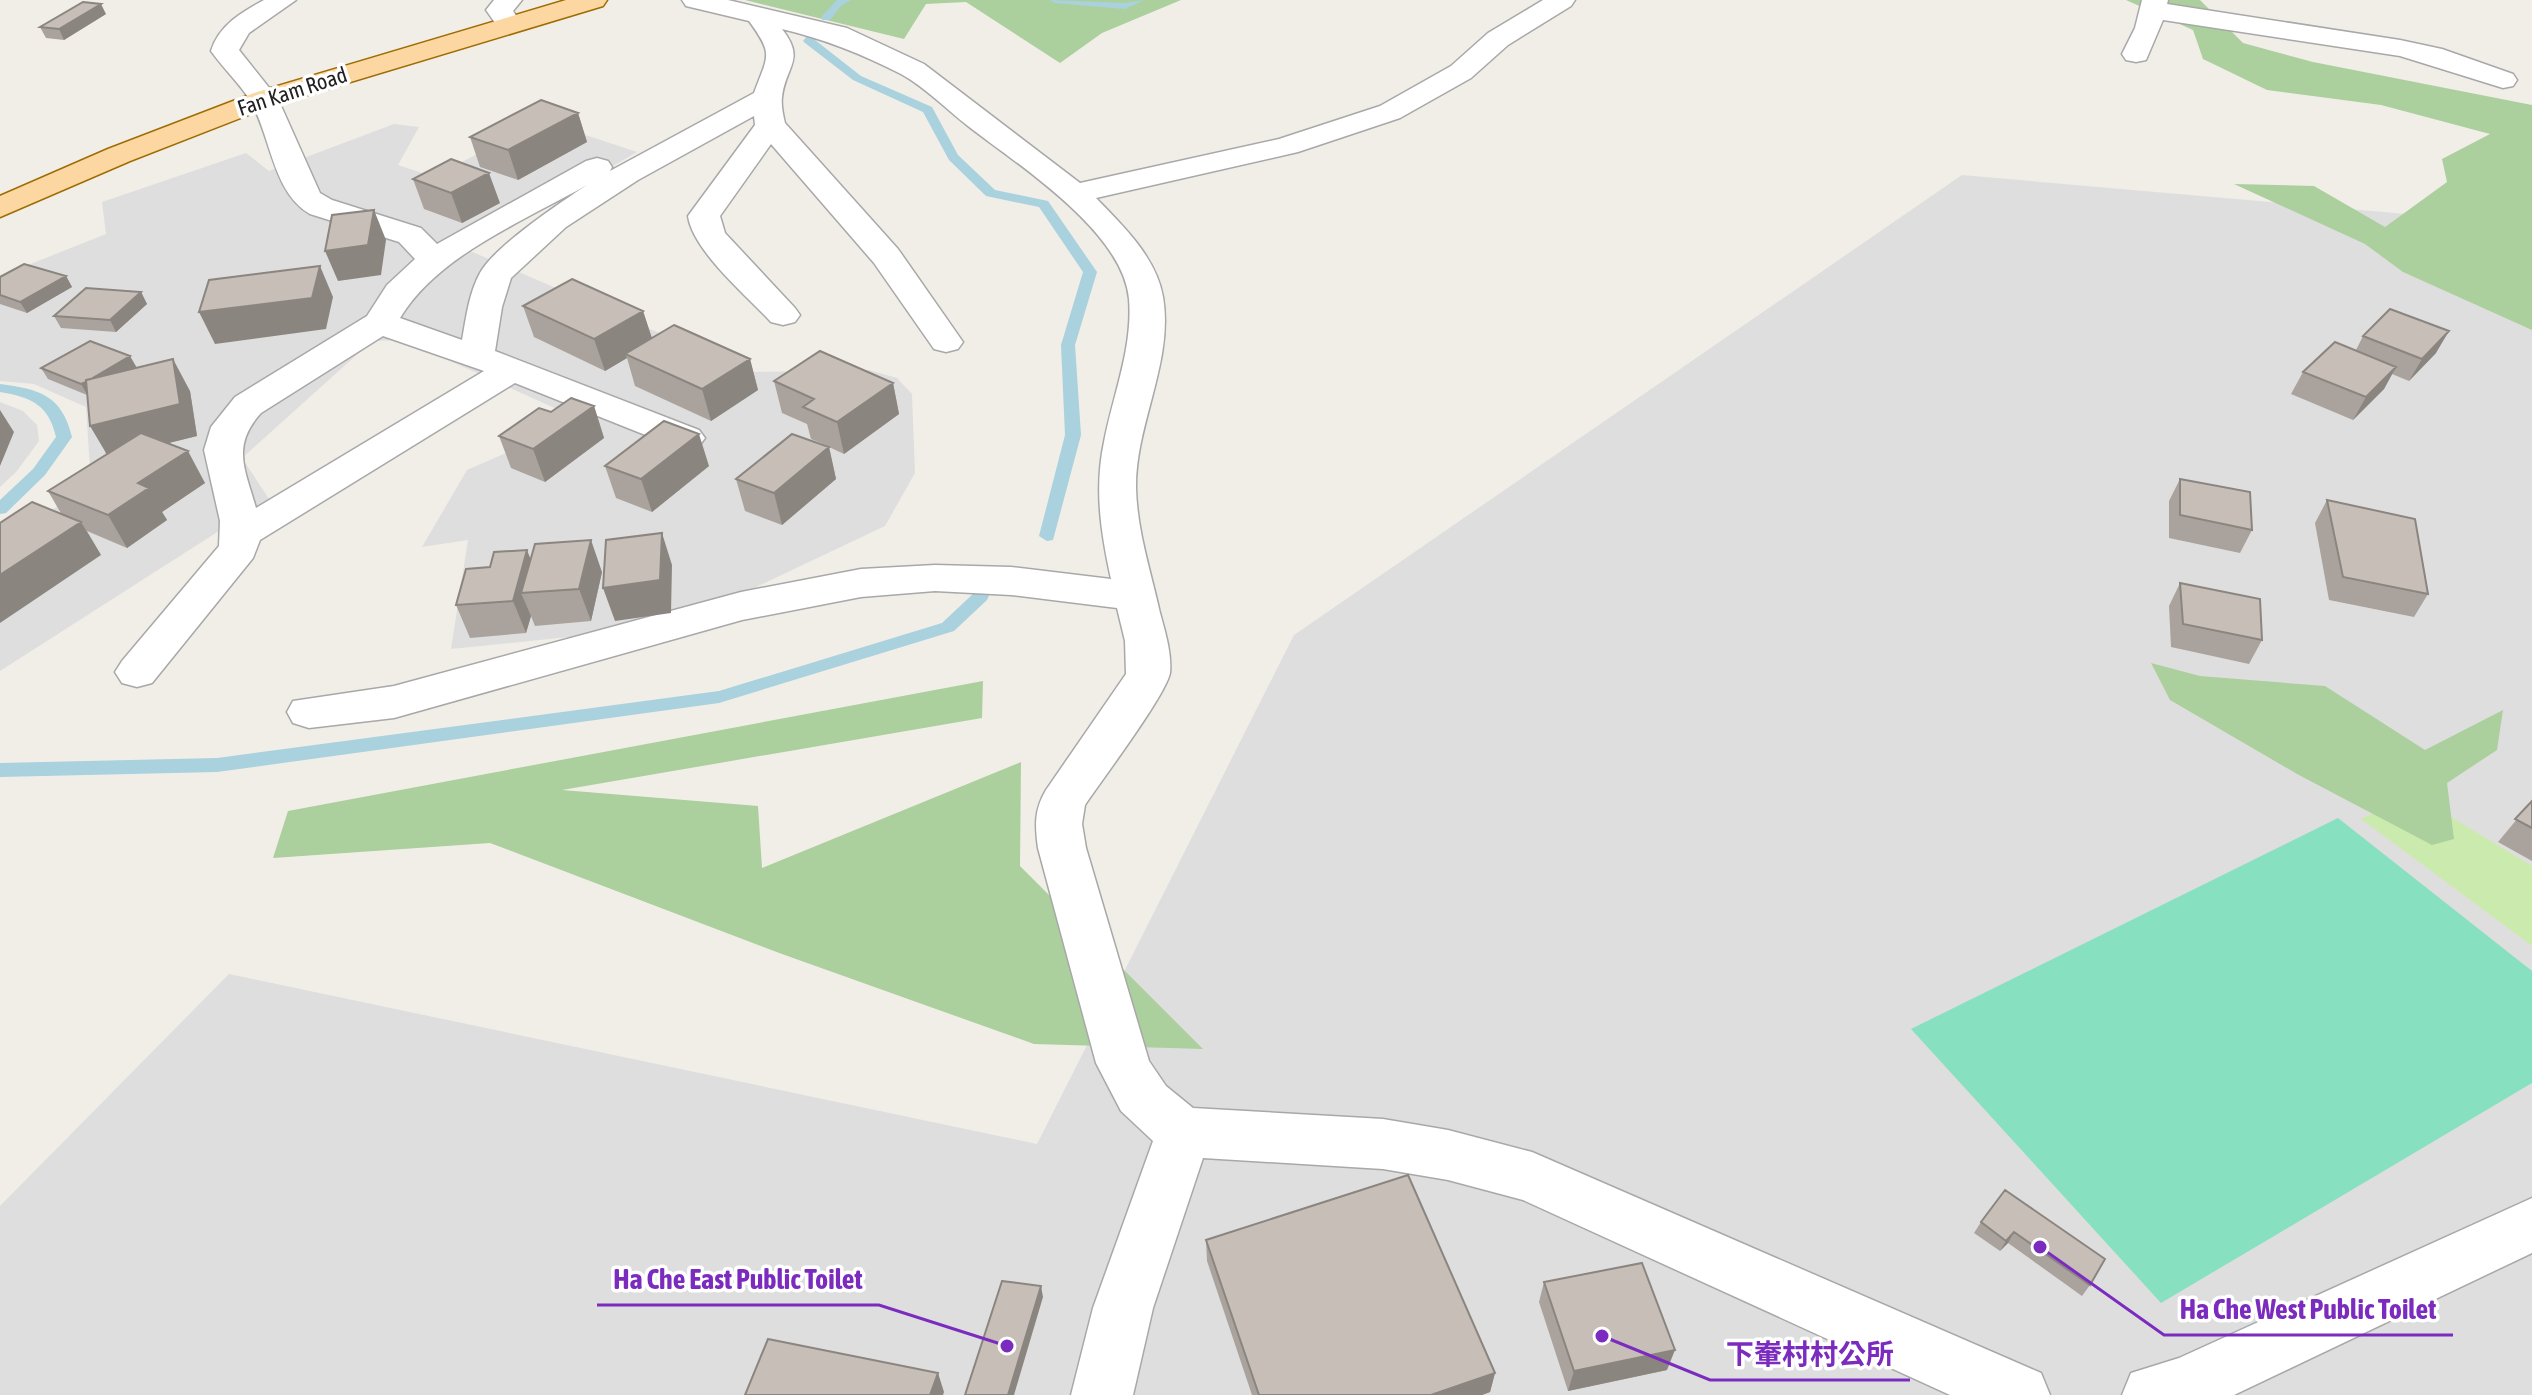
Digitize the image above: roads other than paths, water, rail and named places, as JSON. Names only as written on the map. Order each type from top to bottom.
[{"type":"main road","name":"Fan Kam Road","points":[[0,208],[119,155],[264,99],[509,12],[594,0]]},
{"type":"street","points":[[283,0],[245,25],[226,45],[228,55],[264,99],[309,200],[321,207],[410,235],[434,259]]},
{"type":"street","points":[[695,0],[837,34],[914,70],[1074,194],[1117,238],[1133,263],[1146,296],[1147,335],[1122,443],[1117,487],[1120,528],[1146,641],[1148,674],[1062,802],[1058,824],[1062,848],[1123,1063],[1136,1092],[1157,1115],[1184,1132],[1383,1144],[1448,1155],[1532,1177],[2019,1395]]},
{"type":"street","points":[[1074,194],[1287,146],[1390,112],[1461,72],[1498,39],[1562,0]]},
{"type":"street","points":[[2136,54],[2154,5],[2400,48],[2503,80]]},
{"type":"street","points":[[759,16],[779,43],[782,54],[769,111],[704,216],[706,228],[713,239],[783,315]]},
{"type":"street","points":[[769,111],[886,256],[946,342]]},
{"type":"street","points":[[476,356],[485,307],[496,274],[555,220],[627,173],[769,111]]},
{"type":"street","points":[[137,672],[239,549],[243,533],[223,451],[225,434],[232,422],[248,405],[380,323],[399,292],[434,259],[597,167]]},
{"type":"street","points":[[380,323],[512,369],[686,438]]},
{"type":"street","points":[[243,533],[512,369]]},
{"type":"street","points":[[309,712],[394,702],[741,606],[861,583],[950,578],[1011,581],[1136,596]]},
{"type":"street","points":[[1102,1395],[1123,1308],[1184,1132]]},
{"type":"street","points":[[2153,1395],[2184,1387],[2532,1225]]},
{"type":"waterway","points":[[826,18],[837,4],[846,0]]},
{"type":"waterway","points":[[1055,0],[1125,6],[1139,0]]},
{"type":"waterway","points":[[814,34],[809,41],[857,78],[928,110],[953,157],[991,193],[1043,204],[1090,272],[1068,345],[1073,435],[1047,536]]},
{"type":"waterway","points":[[0,388],[34,395],[51,406],[57,414],[64,437],[39,472],[0,509]]},
{"type":"waterway","points":[[0,770],[217,765],[719,697],[948,627],[981,596]]},
{"type":"place","name":"Ha Che West Public Toilet","points":[[2040,1247]]},
{"type":"place","name":"下輋村村公所","points":[[1602,1336]]},
{"type":"place","name":"Ha Che East Public Toilet","points":[[1007,1346]]}]
